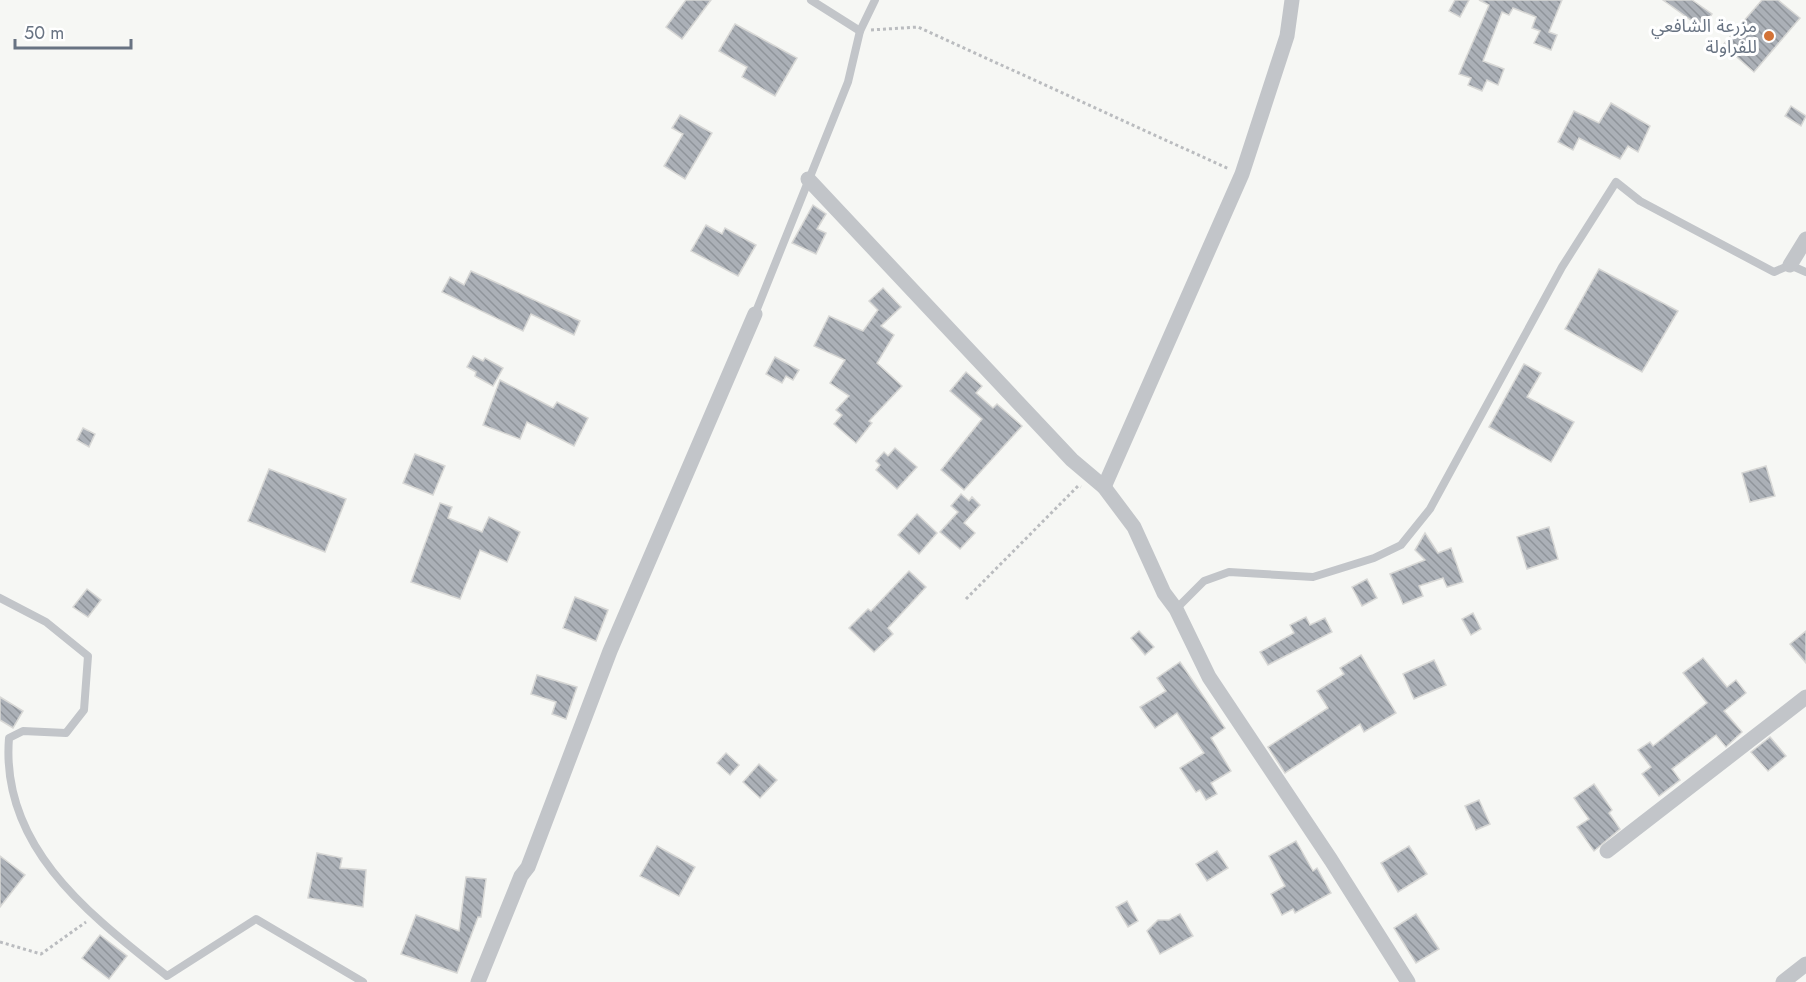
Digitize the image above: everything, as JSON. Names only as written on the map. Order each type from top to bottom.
[{"type":"street","points":[[1104,487],[1242,174],[1287,36],[1292,0]]},
{"type":"street","points":[[808,179],[1072,460],[1104,487],[1134,527],[1164,593],[1176,609],[1209,677],[1331,860],[1408,982]]},
{"type":"street","points":[[1790,265],[1806,239]]},
{"type":"street","points":[[477,982],[532,856],[610,651],[755,314]]},
{"type":"street","points":[[1607,851],[1806,697]]},
{"type":"street","points":[[1783,982],[1806,964]]},
{"type":"lane","points":[[811,0],[860,31]]},
{"type":"lane","points":[[755,314],[848,82],[860,31],[875,0]]},
{"type":"lane","points":[[1176,609],[1204,581],[1229,572],[1313,577],[1374,558],[1401,545],[1430,508],[1562,267],[1616,182],[1640,201],[1774,272],[1790,265],[1806,272]]},
{"type":"lane","points":[[0,598],[46,622],[88,656],[84,710],[66,734],[24,731],[9,738],[3,757],[6,798],[17,832]]},
{"type":"lane","points":[[28,851],[62,893],[166,976],[256,919],[363,982]]},
{"type":"path","points":[[860,31],[918,27],[1242,174]]},
{"type":"path","points":[[966,599],[1078,486],[1104,487]]},
{"type":"path","points":[[0,942],[41,954],[93,917]]},
{"type":"building","points":[[686,0],[711,0],[682,39],[666,27]]},
{"type":"building","points":[[1455,0],[1469,0],[1460,17],[1449,11]]},
{"type":"building","points":[[1479,0],[1562,0],[1549,32],[1557,35],[1551,50],[1534,43],[1540,31],[1532,28],[1536,17],[1513,8],[1509,15],[1502,12],[1483,61],[1504,69],[1498,85],[1487,80],[1482,91],[1468,85],[1471,78],[1459,74],[1489,5]]},
{"type":"building","points":[[1663,0],[1692,0],[1712,14],[1702,28]]},
{"type":"building","points":[[1762,0],[1778,0],[1800,18],[1754,72],[1723,45]]},
{"type":"building","points":[[735,24],[797,58],[775,96],[742,77],[747,67],[719,51]]},
{"type":"building","points":[[1611,103],[1650,126],[1638,152],[1628,146],[1620,159],[1579,138],[1573,150],[1558,142],[1574,111],[1599,123]]},
{"type":"building","points":[[1791,106],[1806,116],[1801,126],[1785,116]]},
{"type":"building","points":[[680,115],[712,133],[685,179],[664,166],[683,134],[672,128]]},
{"type":"building","points":[[813,205],[826,214],[817,229],[826,233],[816,254],[792,243]]},
{"type":"building","points":[[706,225],[722,234],[725,228],[756,245],[738,276],[691,251]]},
{"type":"building","points":[[1599,269],[1678,311],[1642,372],[1565,329]]},
{"type":"building","points":[[471,271],[580,321],[574,335],[531,314],[523,331],[442,292],[450,277],[464,285]]},
{"type":"building","points":[[883,288],[901,307],[881,326],[894,335],[877,363],[902,386],[869,421],[872,423],[856,443],[834,424],[842,415],[836,410],[849,396],[830,383],[845,360],[814,346],[829,316],[863,331],[878,310],[869,301]]},
{"type":"building","points":[[473,356],[483,361],[485,358],[503,368],[493,386],[475,376],[476,372],[467,367]]},
{"type":"building","points":[[775,357],[799,370],[793,380],[786,376],[782,383],[766,374]]},
{"type":"building","points":[[1524,364],[1541,373],[1527,397],[1574,422],[1551,462],[1489,427]]},
{"type":"building","points":[[966,372],[982,386],[976,393],[993,408],[997,404],[1022,426],[964,490],[941,470],[982,419],[950,391]]},
{"type":"building","points":[[500,380],[553,408],[557,402],[588,418],[574,446],[527,422],[520,439],[483,425]]},
{"type":"building","points":[[83,428],[95,434],[89,447],[77,440]]},
{"type":"building","points":[[895,448],[917,467],[897,489],[876,470],[880,465],[876,461],[884,452],[888,456]]},
{"type":"building","points":[[415,454],[445,466],[433,495],[403,483]]},
{"type":"building","points":[[1766,466],[1775,496],[1750,502],[1742,473]]},
{"type":"building","points":[[269,469],[346,499],[325,552],[248,521]]},
{"type":"building","points":[[961,494],[969,501],[972,497],[980,505],[964,523],[975,533],[960,549],[940,532],[958,512],[951,506]]},
{"type":"building","points":[[440,503],[452,507],[448,518],[482,532],[489,517],[520,532],[507,562],[480,550],[460,599],[411,582]]},
{"type":"building","points":[[917,514],[937,533],[919,554],[898,535]]},
{"type":"building","points":[[1549,527],[1558,559],[1527,569],[1517,537]]},
{"type":"building","points":[[1425,533],[1438,553],[1451,548],[1463,582],[1447,587],[1443,578],[1419,586],[1423,596],[1403,604],[1390,574],[1425,560],[1415,550]]},
{"type":"building","points":[[909,571],[926,587],[888,628],[893,634],[874,652],[849,628],[868,609],[871,611]]},
{"type":"building","points":[[1367,579],[1377,598],[1362,606],[1352,587]]},
{"type":"building","points":[[87,589],[101,600],[88,617],[73,607]]},
{"type":"building","points":[[575,597],[608,610],[596,641],[563,628]]},
{"type":"building","points":[[1473,613],[1481,629],[1471,635],[1462,619]]},
{"type":"building","points":[[1306,617],[1310,625],[1325,618],[1332,632],[1268,665],[1260,652],[1294,633],[1290,625]]},
{"type":"building","points":[[1139,631],[1154,647],[1145,655],[1131,638]]},
{"type":"building","points":[[1806,631],[1806,663],[1790,644]]},
{"type":"building","points":[[1361,655],[1396,713],[1364,732],[1360,724],[1285,773],[1268,747],[1328,708],[1317,691],[1344,674],[1340,668]]},
{"type":"building","points":[[1703,658],[1727,687],[1736,680],[1746,693],[1724,711],[1742,732],[1726,747],[1716,735],[1672,769],[1680,780],[1659,796],[1642,774],[1651,767],[1638,750],[1650,742],[1653,746],[1707,703],[1683,673]]},
{"type":"building","points":[[1434,660],[1446,685],[1414,699],[1403,674]]},
{"type":"building","points":[[1180,662],[1225,728],[1211,738],[1231,771],[1211,783],[1217,794],[1206,800],[1200,790],[1196,792],[1180,768],[1204,753],[1177,713],[1155,728],[1140,707],[1166,691],[1157,678]]},
{"type":"building","points":[[537,675],[577,687],[566,719],[552,714],[556,702],[531,694]]},
{"type":"building","points":[[0,697],[23,711],[13,728],[0,720]]},
{"type":"building","points":[[1770,737],[1786,756],[1768,771],[1751,752]]},
{"type":"building","points":[[726,753],[739,765],[730,775],[717,763]]},
{"type":"building","points":[[759,764],[777,780],[760,798],[743,782]]},
{"type":"building","points":[[1594,784],[1612,810],[1609,813],[1620,829],[1594,851],[1577,827],[1589,819],[1574,798]]},
{"type":"building","points":[[1479,800],[1490,824],[1476,830],[1465,806]]},
{"type":"building","points":[[1296,841],[1313,871],[1317,868],[1331,893],[1295,913],[1293,909],[1282,915],[1271,894],[1285,886],[1269,856]]},
{"type":"building","points":[[657,846],[695,867],[679,896],[640,876]]},
{"type":"building","points":[[1409,846],[1427,874],[1398,892],[1381,863]]},
{"type":"building","points":[[1217,851],[1228,868],[1207,881],[1196,864]]},
{"type":"building","points":[[317,853],[342,858],[340,868],[366,870],[363,907],[308,898]]},
{"type":"building","points":[[0,856],[25,875],[0,907]]},
{"type":"building","points":[[466,877],[486,879],[481,917],[478,917],[457,973],[401,954],[416,915],[459,931]]},
{"type":"building","points":[[1127,901],[1138,921],[1128,927],[1116,907]]},
{"type":"building","points":[[1180,914],[1193,936],[1160,954],[1147,931],[1158,920],[1169,920]]},
{"type":"building","points":[[1416,914],[1439,949],[1416,963],[1394,928]]},
{"type":"building","points":[[100,935],[127,956],[109,979],[82,958]]},
{"type":"place","name":"مزرعة الشافعي للفراولة","points":[[1769,36]]}]
